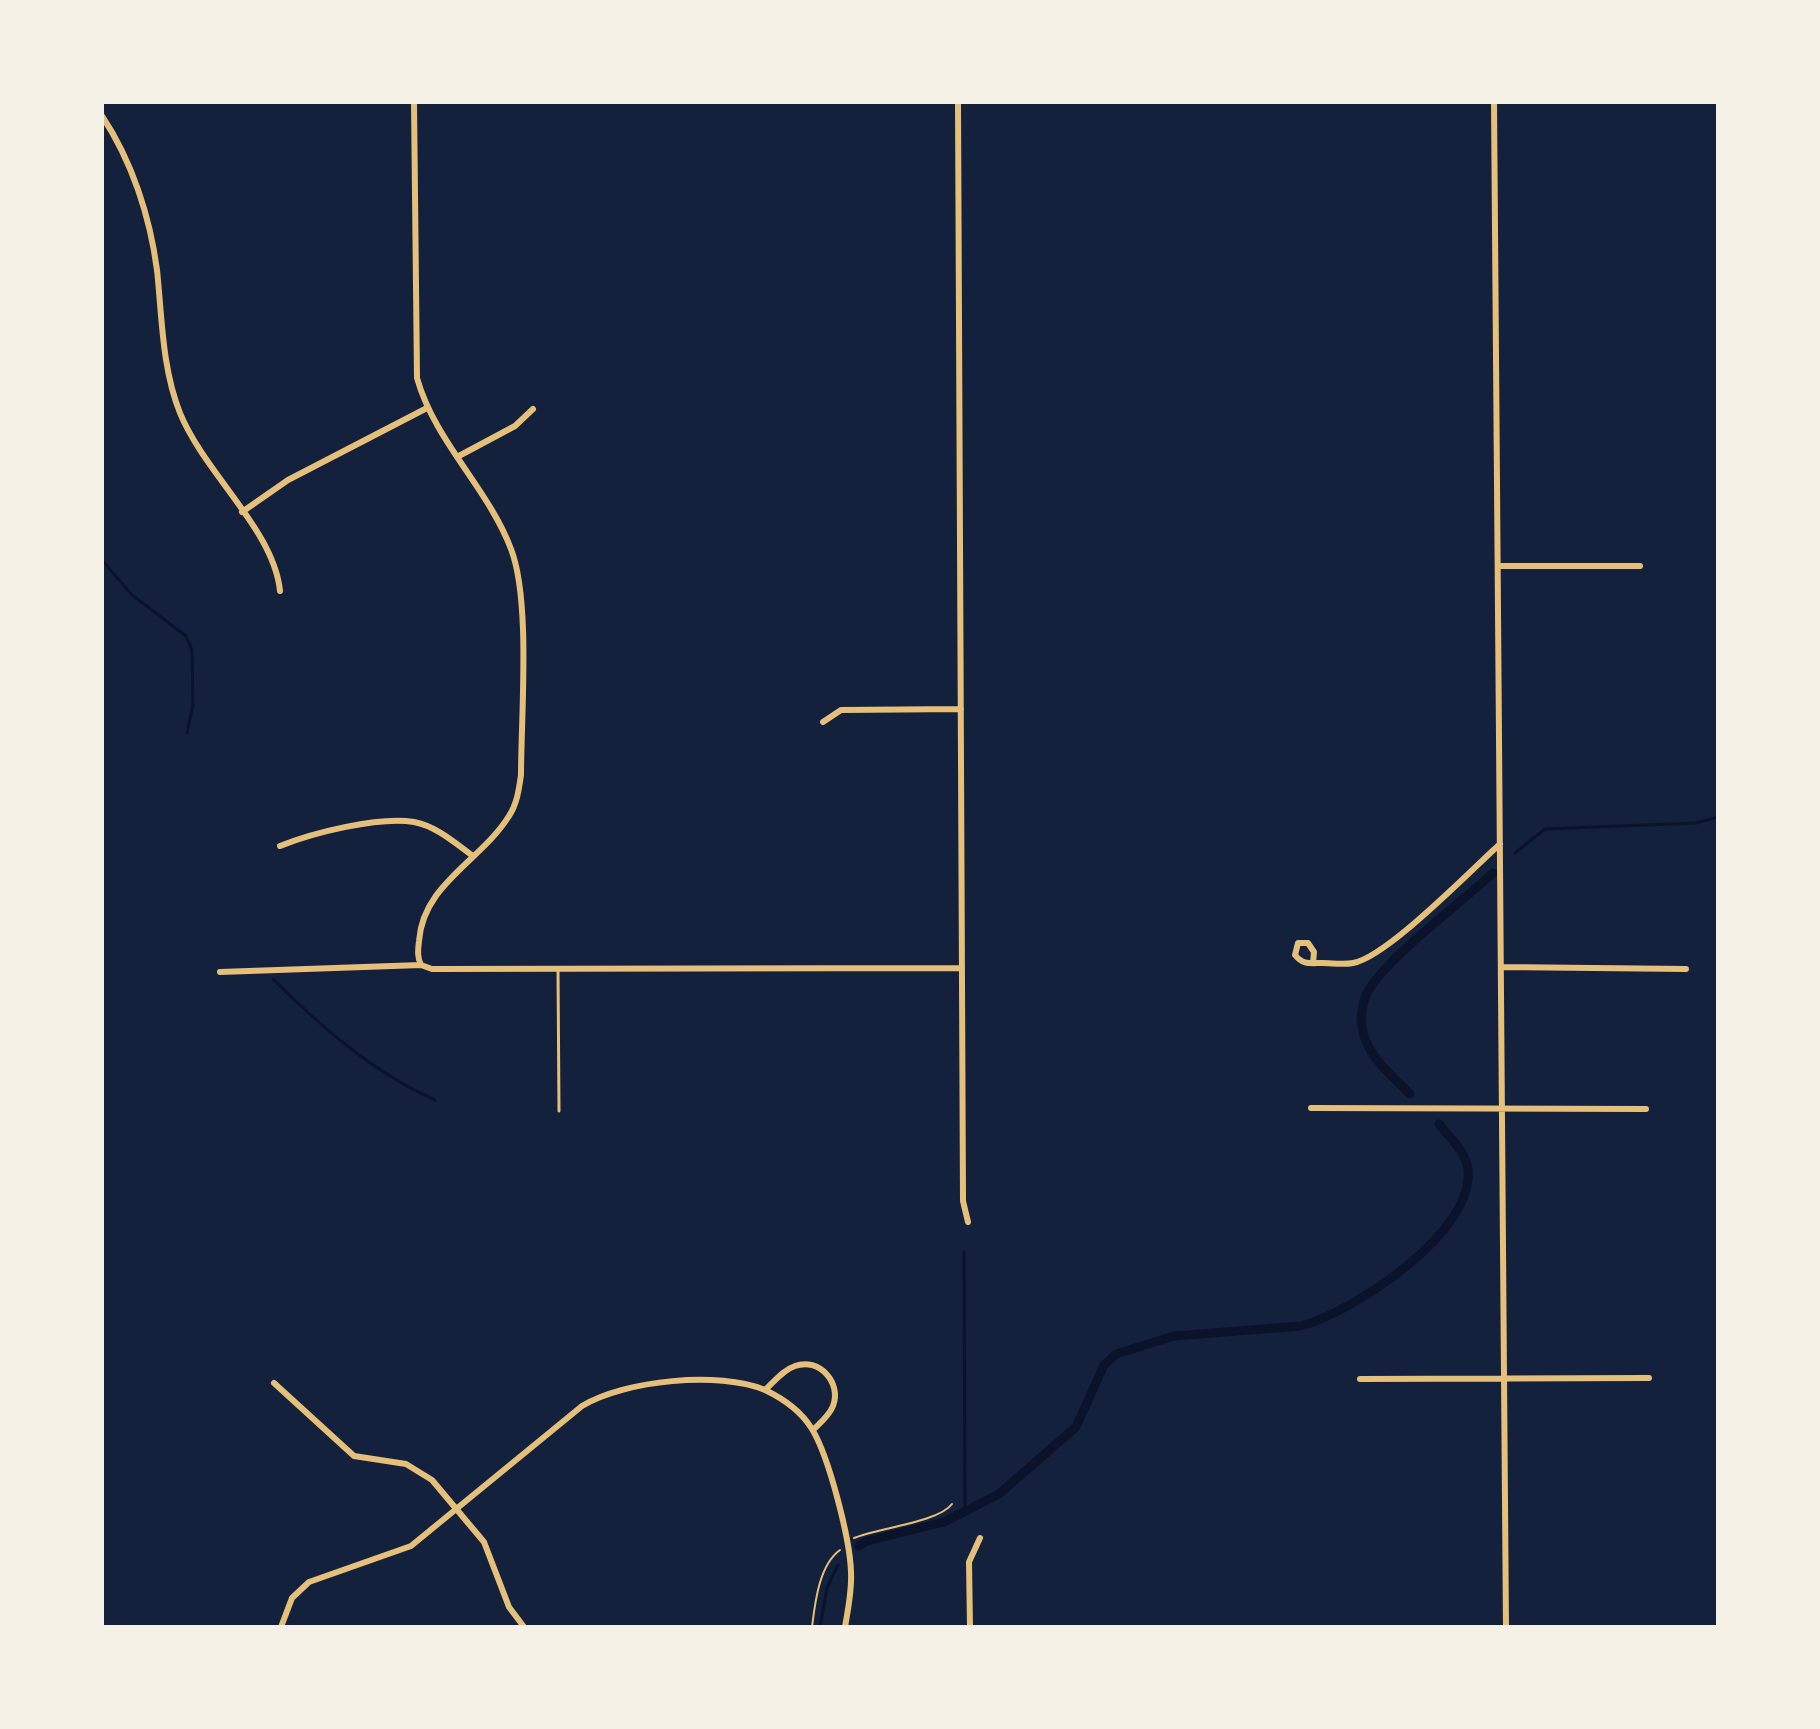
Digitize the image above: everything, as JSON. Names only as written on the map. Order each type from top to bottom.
[{"type":"street","points":[[414,102],[415,362],[427,408],[511,549],[521,596],[520,787],[508,818],[443,886],[424,913],[419,937],[421,965]]},
{"type":"street","points":[[958,102],[963,1201],[968,1222]]},
{"type":"street","points":[[1494,102],[1506,1627]]},
{"type":"street","points":[[102,116],[132,176],[146,217],[156,265],[164,344],[180,412],[196,446],[273,556],[280,591]]},
{"type":"street","points":[[242,512],[288,480],[427,408]]},
{"type":"street","points":[[457,457],[515,426],[533,409]]},
{"type":"street","points":[[1498,566],[1640,566]]},
{"type":"street","points":[[823,722],[841,710],[961,709]]},
{"type":"street","points":[[280,846],[306,835],[402,821],[433,829],[473,856]]},
{"type":"street","points":[[1313,963],[1352,964],[1365,959],[1400,933],[1500,844]]},
{"type":"street","points":[[220,972],[421,965],[432,969],[558,970],[962,968]]},
{"type":"street","points":[[1501,967],[1686,969]]},
{"type":"street","points":[[1311,1108],[1646,1109]]},
{"type":"street","points":[[765,1390],[794,1366],[811,1365],[826,1372],[834,1385],[835,1403],[813,1430]]},
{"type":"street","points":[[1360,1379],[1649,1378]]},
{"type":"street","points":[[281,1627],[292,1598],[309,1582],[411,1546],[582,1406],[613,1390],[642,1383],[731,1382],[765,1390],[790,1405],[813,1430],[825,1458],[847,1544],[851,1587],[845,1627]]},
{"type":"street","points":[[274,1383],[344,1449],[365,1460],[416,1468],[432,1480],[491,1554],[509,1607],[524,1627]]},
{"type":"street","points":[[970,1627],[969,1562],[980,1538]]},
{"type":"lane","points":[[558,970],[559,1111]]},
{"type":"path","points":[[812,1627],[825,1573],[835,1553],[872,1530],[942,1514],[952,1504]]},
{"type":"waterway","points":[[102,560],[132,595],[186,636],[192,650],[193,704],[187,733]]},
{"type":"waterway","points":[[1515,853],[1545,829],[1696,823],[1718,817]]},
{"type":"waterway","points":[[1410,1094],[1384,1068],[1368,1045],[1362,1020],[1365,998],[1390,964],[1493,873]]},
{"type":"waterway","points":[[273,979],[369,1062],[435,1100]]},
{"type":"waterway","points":[[859,1546],[867,1541],[944,1522],[999,1494],[1076,1427],[1104,1365],[1116,1354],[1174,1336],[1301,1326],[1350,1305],[1378,1287],[1432,1243],[1452,1219],[1465,1194],[1467,1164],[1439,1124]]},
{"type":"waterway","points":[[964,1252],[965,1513]]},
{"type":"waterway","points":[[820,1627],[827,1588],[838,1565]]}]
